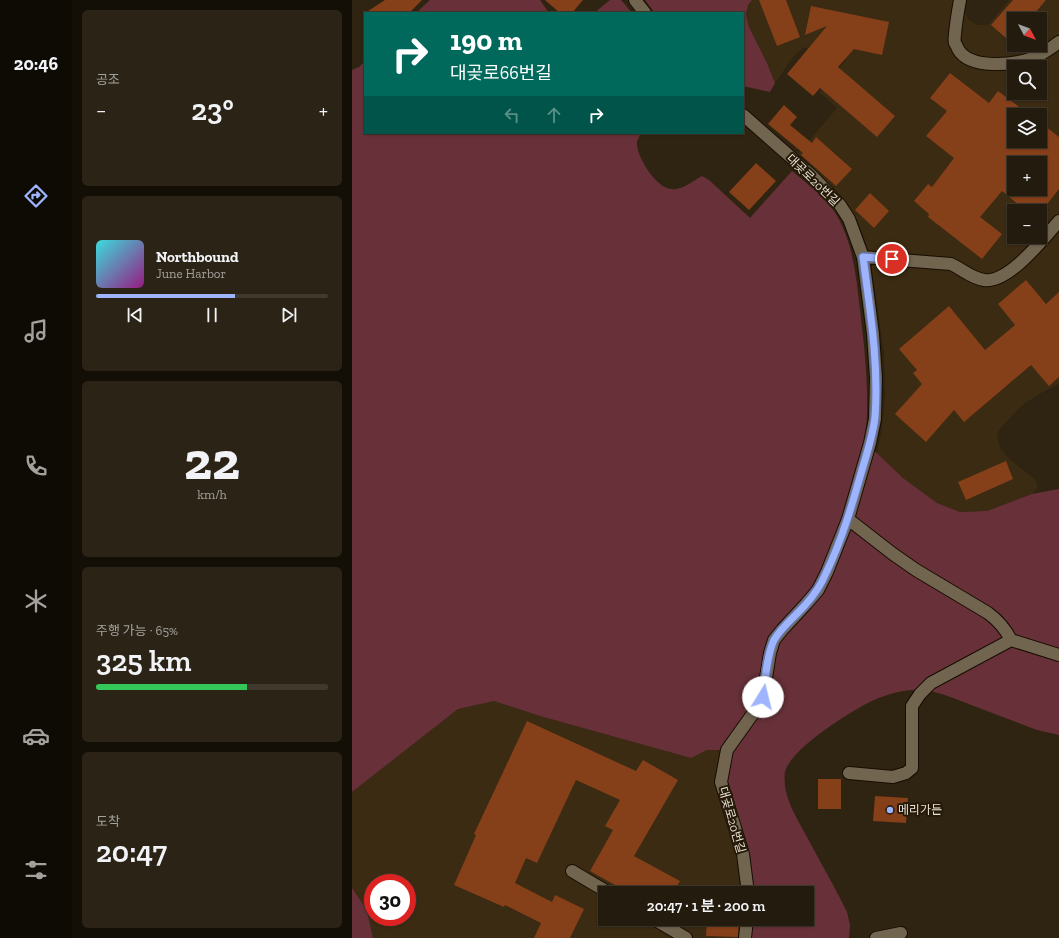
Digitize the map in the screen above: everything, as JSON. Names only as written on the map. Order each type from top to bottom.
[{"type":"street","points":[[635,0],[643,12]]},
{"type":"street","points":[[960,0],[956,22],[955,43],[960,52],[969,59],[991,64],[1011,63],[1031,59],[1042,54],[1059,42]]},
{"type":"street","name":"대곶로20번길","points":[[744,116],[811,175],[840,205],[849,218],[863,257],[875,356],[875,419],[870,443],[848,519],[827,572],[818,590],[774,640],[770,653],[763,697],[751,719],[727,750],[721,782],[743,854],[747,886]]},
{"type":"street","points":[[863,257],[951,264],[976,278],[985,280],[993,279],[1005,274],[1017,266],[1059,221]]},
{"type":"street","points":[[848,519],[916,570],[988,613],[998,621],[1012,640],[1059,655]]},
{"type":"street","points":[[849,773],[893,777],[906,774],[912,768],[912,706],[920,694],[932,683],[1012,640]]},
{"type":"street","points":[[572,871],[598,886]]},
{"type":"street","points":[[666,926],[686,938]]},
{"type":"street","points":[[745,938],[746,926]]},
{"type":"street","points":[[876,938],[901,933]]},
{"type":"shaded area","points":[[430,0],[540,0],[548,12],[417,12]]},
{"type":"shaded area","points":[[610,0],[621,0],[631,12],[595,12]]},
{"type":"shaded area","points":[[645,0],[752,0],[748,5],[746,14],[749,27],[775,83],[770,92],[744,86],[744,12],[654,12]]},
{"type":"shaded area","points":[[752,0],[965,0],[964,9],[968,19],[977,25],[988,25],[1009,0],[1059,0],[1059,384],[1039,394],[1021,406],[999,430],[997,438],[1000,447],[1008,458],[1035,479],[1038,487],[1032,494],[987,511],[960,512],[937,503],[903,478],[877,454],[882,429],[885,394],[884,353],[871,264],[864,237],[847,205],[796,156],[837,108],[819,92],[846,60],[834,49],[821,46],[803,48],[793,57],[775,83],[749,27],[746,14],[748,5]]},
{"type":"shaded area","points":[[364,62],[364,134],[640,134],[637,141],[639,154],[648,170],[659,183],[671,189],[679,189],[702,176],[709,180],[750,218],[792,171],[830,205],[846,234],[850,246],[857,284],[867,388],[867,414],[864,441],[903,478],[937,503],[960,512],[987,511],[1032,494],[1059,489],[1059,735],[1037,730],[945,695],[924,690],[916,690],[883,696],[864,705],[823,731],[798,752],[789,763],[785,772],[786,794],[797,819],[847,912],[850,925],[849,938],[745,938],[746,926],[814,926],[814,886],[746,886],[721,782],[727,750],[707,750],[691,758],[540,716],[494,701],[458,709],[352,792],[352,70],[359,67]]},
{"type":"shaded area","points":[[494,701],[540,716],[691,758],[707,750],[727,750],[747,886],[598,886],[598,926],[746,926],[745,938],[373,938],[370,926],[416,926],[416,874],[364,874],[364,906],[352,888],[352,792],[458,709]]},
{"type":"shaded area","points":[[352,888],[364,906],[364,926],[370,926],[373,938],[352,938]]},
{"type":"building","points":[[385,0],[422,0],[410,12],[367,12]]},
{"type":"building","points":[[545,0],[583,0],[573,12],[559,12]]},
{"type":"building","points":[[759,0],[786,0],[800,37],[777,46]]},
{"type":"building","points":[[1013,0],[1046,0],[1036,12],[1007,12],[1007,39],[991,25]]},
{"type":"building","points":[[811,6],[889,22],[882,55],[854,49],[838,67],[895,116],[877,137],[820,88],[813,96],[787,74],[827,26],[805,35]]},
{"type":"building","points":[[950,73],[989,103],[998,91],[1007,98],[1007,100],[1010,100],[1021,108],[1007,108],[1007,148],[1047,148],[1047,128],[1059,137],[1059,189],[1047,204],[1018,204],[1008,196],[1047,196],[1047,156],[1007,156],[1007,195],[1002,191],[980,217],[1002,234],[982,259],[928,217],[929,214],[914,201],[928,184],[932,187],[954,158],[926,136],[947,111],[930,98]]},
{"type":"building","points":[[784,105],[797,117],[790,125],[812,143],[816,137],[852,169],[836,186],[801,155],[803,153],[768,124]]},
{"type":"building","points":[[756,163],[776,181],[749,210],[729,192]]},
{"type":"building","points":[[870,193],[889,211],[874,228],[855,210]]},
{"type":"building","points":[[1026,280],[1046,304],[1059,292],[1059,377],[1049,386],[1031,365],[964,422],[954,410],[926,442],[895,414],[922,384],[913,373],[917,370],[899,349],[949,306],[985,350],[1015,325],[998,304]]},
{"type":"building","points":[[1006,461],[1013,479],[966,500],[958,482]]},
{"type":"building","points":[[527,721],[636,771],[643,760],[678,780],[634,856],[680,881],[677,886],[617,886],[590,871],[613,830],[605,826],[620,800],[576,780],[537,863],[526,858],[515,883],[552,902],[555,895],[584,909],[570,938],[534,938],[541,923],[505,905],[504,907],[454,885],[476,835],[474,834]]},
{"type":"building","points":[[818,779],[841,779],[841,809],[818,809]]},
{"type":"building","name":"메리가든","points":[[875,796],[908,798],[906,823],[873,821]]},
{"type":"building","points":[[707,926],[739,926],[738,937],[706,936]]},
{"type":"place","name":"메리가든","points":[[890,810]]},
{"type":"route","points":[[763,697],[770,653],[774,640],[818,590],[827,572],[850,513],[870,443],[875,419],[876,402],[875,356],[863,257],[892,259]]}]
